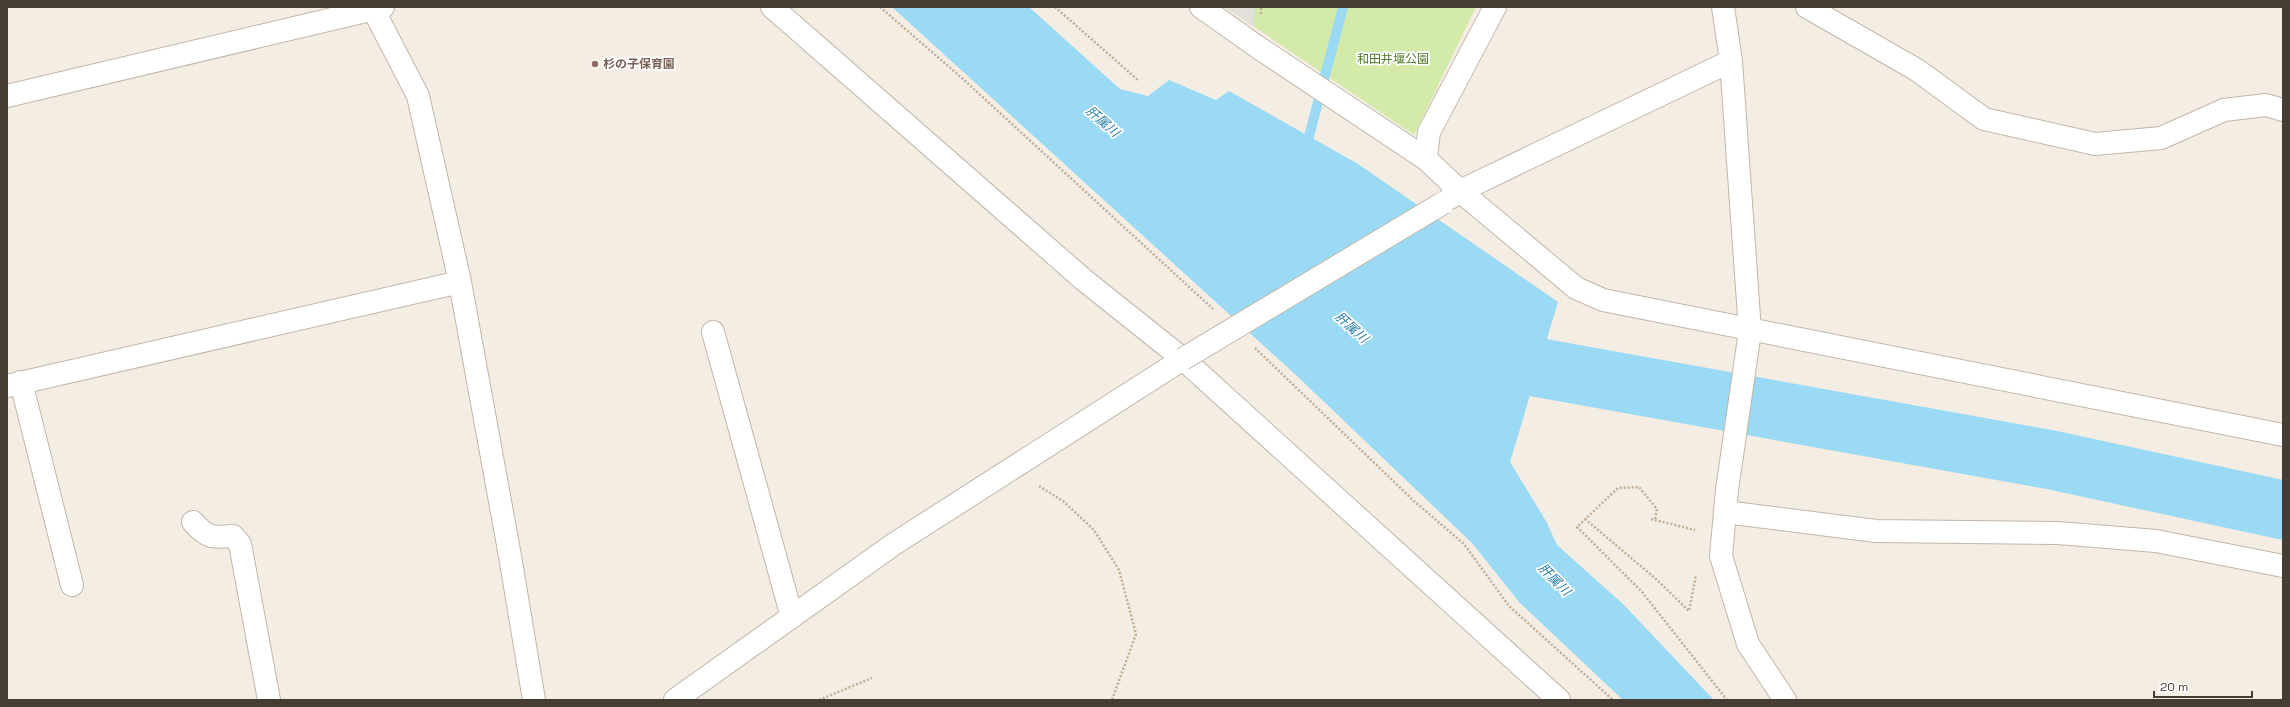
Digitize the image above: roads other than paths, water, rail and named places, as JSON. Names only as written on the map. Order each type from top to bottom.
[{"type":"street","points":[[772,7],[1084,280],[1183,359],[1559,700]]},
{"type":"street","points":[[1201,7],[1259,48],[1426,159],[1460,191],[1576,288],[1603,300],[1750,331],[2283,435]]},
{"type":"street","points":[[1426,159],[1429,132],[1495,7]]},
{"type":"street","points":[[1723,7],[1731,61],[1750,331],[1727,490],[1721,556],[1748,644],[1785,700]]},
{"type":"street","points":[[1807,7],[1917,70],[1984,119],[2094,144],[2161,138],[2224,110],[2266,105],[2283,110]]},
{"type":"street","points":[[7,96],[377,8],[418,96],[460,282],[510,556],[534,700]]},
{"type":"street","points":[[676,700],[894,544],[1183,359],[1443,203],[1460,191],[1731,61]]},
{"type":"street","points":[[72,586],[14,384],[460,282]]},
{"type":"street","points":[[714,332],[792,617]]},
{"type":"street","points":[[1725,512],[1876,531],[2058,533],[2156,541],[2283,566]]},
{"type":"street","points":[[193,522],[202,532],[215,538],[234,536],[240,544],[269,700]]},
{"type":"water","name":"肝属川","points":[[892,7],[1029,7],[1120,89],[1148,96],[1169,80],[1216,100],[1229,91],[1358,164],[1558,302],[1510,462],[1546,521],[1557,545],[1623,604],[1714,700],[1623,700],[1519,602],[1472,543],[1297,376]]},
{"type":"waterway","points":[[1306,148],[1343,7]]},
{"type":"waterway","points":[[1457,353],[2052,460],[2283,510]]},
{"type":"place","name":"杉の子保育園","points":[[595,64]]},
{"type":"park label","name":"和田井堰公園","points":[[1393,59]]}]
